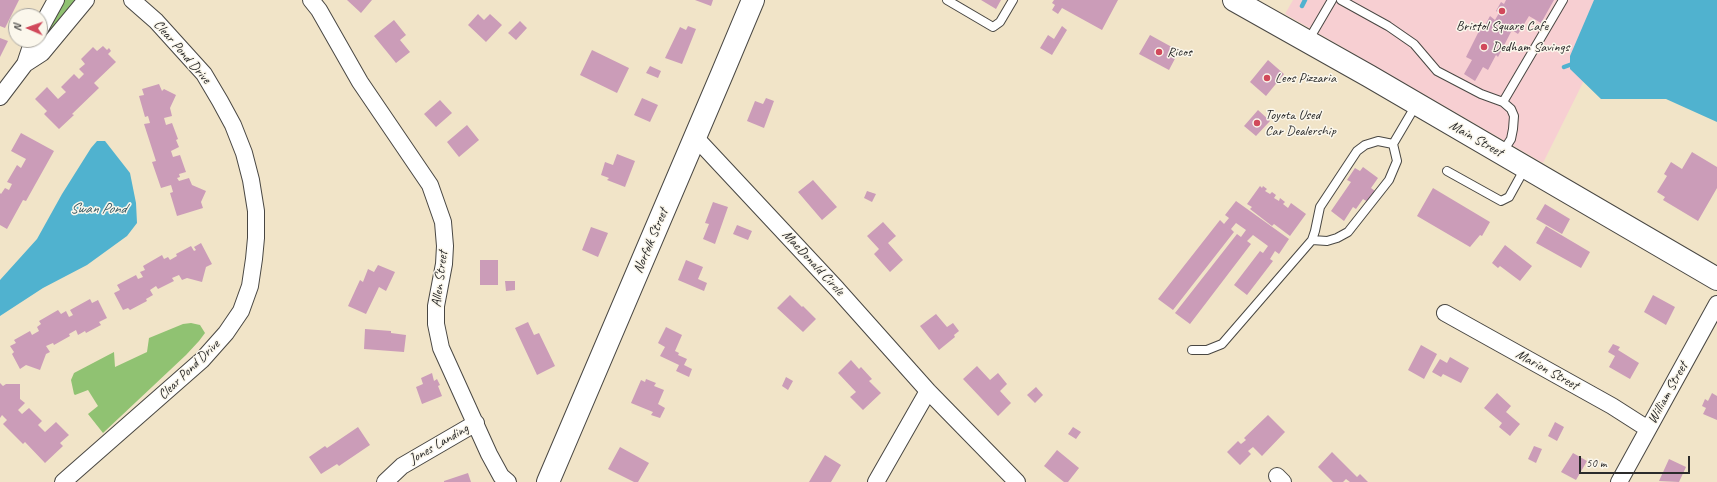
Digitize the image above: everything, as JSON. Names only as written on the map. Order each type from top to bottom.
[{"type":"main road","name":"Norfolk Street","points":[[548,482],[753,0]]},
{"type":"main road","name":"Main Street","points":[[1243,2],[1307,41],[1717,279]]},
{"type":"street","points":[[48,14],[56,0]]},
{"type":"street","points":[[25,64],[42,53],[86,0]]},
{"type":"street","name":"Clear Pond Drive","points":[[63,482],[202,360],[226,333],[241,311],[250,286],[254,259],[256,212],[251,180],[244,153],[233,125],[204,74],[156,21],[132,0]]},
{"type":"street","name":"Allen Street","points":[[311,0],[319,10],[360,82],[430,185],[443,222],[445,246],[444,264],[436,306],[436,324],[441,348],[489,454],[501,476],[508,482]]},
{"type":"street","points":[[0,97],[25,64],[30,48]]},
{"type":"street","name":"MacDonald Circle","points":[[695,137],[837,289],[928,391],[1017,482]]},
{"type":"street","name":"William Street","points":[[1619,482],[1717,304]]},
{"type":"street","name":"Marion Street","points":[[1445,313],[1612,406],[1648,429]]},
{"type":"street","points":[[876,482],[928,391]]},
{"type":"street","name":"Jones Landing","points":[[385,482],[402,466],[476,423]]},
{"type":"lane","points":[[947,0],[993,27],[1000,22],[1013,0]]},
{"type":"lane","points":[[1307,41],[1332,0]]},
{"type":"lane","points":[[1341,0],[1388,26],[1414,44],[1437,71],[1481,94],[1503,102],[1511,109],[1514,116],[1511,139],[1501,154]]},
{"type":"lane","points":[[1503,102],[1563,0]]},
{"type":"lane","points":[[1312,240],[1326,241],[1337,238],[1348,232],[1389,180],[1397,161],[1394,144],[1417,104]]},
{"type":"lane","points":[[1192,350],[1207,350],[1222,344],[1312,240],[1320,207],[1357,151],[1365,145],[1378,141],[1394,144]]},
{"type":"lane","points":[[1447,172],[1501,201],[1509,197],[1525,167]]},
{"type":"shaded area","points":[[1293,0],[1624,0],[1543,163],[1285,14]]},
{"type":"green space","points":[[60,0],[80,0],[48,38],[48,23]]},
{"type":"green space","points":[[191,323],[200,325],[205,333],[199,341],[103,433],[88,414],[98,406],[88,390],[75,395],[74,394],[71,380],[74,373],[114,352],[115,367],[147,352],[149,338],[183,324]]},
{"type":"water","points":[[1594,0],[1717,0],[1717,122],[1666,99],[1601,99],[1570,69],[1570,56]]},
{"type":"water","name":"Swan Pond","points":[[97,141],[105,141],[130,173],[136,203],[137,223],[127,236],[87,265],[43,288],[0,316],[0,280],[37,239],[62,194]]},
{"type":"building","points":[[0,0],[19,0],[15,8],[8,8],[8,22],[5,28],[0,26]]},
{"type":"building","points":[[347,0],[372,0],[361,13]]},
{"type":"building","points":[[695,0],[713,0],[711,6]]},
{"type":"building","points":[[981,0],[1001,0],[996,9]]},
{"type":"building","points":[[1054,0],[1118,0],[1102,30],[1062,8],[1058,14],[1052,10],[1055,5],[1052,3]]},
{"type":"building","points":[[1506,0],[1554,0],[1541,23],[1529,16],[1518,34],[1512,30],[1498,57],[1496,55],[1488,70],[1483,67],[1475,81],[1464,74],[1472,60],[1466,57],[1480,29],[1482,31],[1490,16],[1495,20],[1499,13],[1496,11],[1501,2],[1504,4]]},
{"type":"building","points":[[478,14],[484,20],[490,14],[502,25],[486,42],[468,25]]},
{"type":"building","points":[[394,20],[406,35],[400,40],[410,52],[396,63],[374,36]]},
{"type":"building","points":[[520,21],[527,28],[516,40],[508,33]]},
{"type":"building","points":[[688,26],[696,29],[682,64],[665,58],[680,27],[686,30]]},
{"type":"building","points":[[1062,26],[1067,30],[1052,55],[1040,48],[1048,35],[1054,39]]},
{"type":"building","name":"Ricos","points":[[1150,35],[1179,51],[1169,70],[1139,54]]},
{"type":"building","points":[[0,38],[8,41],[0,57]]},
{"type":"building","points":[[103,46],[107,50],[109,48],[111,51],[108,54],[116,62],[94,83],[99,88],[59,129],[44,114],[47,111],[35,99],[47,87],[58,99],[66,92],[61,87],[74,74],[79,79],[84,74],[79,69],[85,64],[81,59],[93,47],[97,51]]},
{"type":"building","points":[[592,50],[629,68],[617,93],[580,75]]},
{"type":"building","name":"Leos Pizzaria","points":[[1268,60],[1284,74],[1266,96],[1250,82]]},
{"type":"building","points":[[650,66],[661,71],[658,78],[646,73]]},
{"type":"building","points":[[159,84],[162,91],[164,89],[176,95],[170,108],[172,116],[164,118],[166,125],[172,123],[178,139],[176,140],[179,147],[171,151],[173,157],[180,155],[186,172],[179,174],[180,177],[177,178],[179,181],[189,178],[192,185],[206,191],[201,202],[203,208],[177,216],[170,193],[173,192],[171,185],[161,188],[152,162],[156,161],[144,124],[150,123],[148,116],[145,117],[139,96],[144,95],[142,89]]},
{"type":"building","points":[[642,98],[658,105],[650,122],[634,115]]},
{"type":"building","points":[[766,98],[774,101],[764,128],[747,121],[755,101],[763,104]]},
{"type":"building","points":[[440,100],[452,113],[436,127],[424,114]]},
{"type":"building","name":"Toyota Used Car Dealership","points":[[1258,110],[1270,121],[1256,136],[1244,126]]},
{"type":"building","points":[[467,125],[479,140],[459,157],[447,142]]},
{"type":"building","points":[[21,133],[54,151],[26,201],[23,200],[7,229],[0,225],[0,193],[1,194],[5,188],[9,190],[12,184],[7,182],[17,165],[21,168],[26,159],[11,151]]},
{"type":"building","points":[[1692,152],[1717,167],[1717,188],[1698,221],[1663,200],[1665,197],[1657,192],[1667,176],[1664,174],[1671,162],[1682,169]]},
{"type":"building","points":[[617,154],[635,161],[625,187],[607,180],[609,178],[601,175],[605,162],[613,165]]},
{"type":"building","points":[[1363,167],[1378,178],[1371,188],[1375,191],[1368,202],[1363,199],[1356,209],[1353,207],[1344,221],[1331,211],[1351,182],[1347,180],[1355,168],[1360,171]]},
{"type":"building","points":[[813,180],[837,207],[822,220],[798,192]]},
{"type":"building","points":[[1260,186],[1267,189],[1265,191],[1270,194],[1272,192],[1276,195],[1274,198],[1279,201],[1280,198],[1285,202],[1283,204],[1288,208],[1291,203],[1306,214],[1290,236],[1274,224],[1272,226],[1250,209],[1252,207],[1247,204]]},
{"type":"building","points":[[1433,188],[1490,222],[1482,236],[1480,235],[1470,247],[1417,216]]},
{"type":"building","points":[[867,191],[876,194],[872,202],[864,198]]},
{"type":"building","points":[[1236,201],[1289,239],[1279,254],[1275,251],[1270,259],[1273,261],[1247,295],[1234,285],[1260,251],[1263,253],[1268,246],[1253,235],[1247,241],[1251,244],[1190,324],[1175,313],[1237,234],[1241,237],[1246,230],[1236,223],[1231,229],[1234,232],[1173,310],[1158,299],[1220,220],[1224,224],[1229,218],[1225,215]]},
{"type":"building","points":[[713,202],[728,207],[715,244],[703,239],[709,224],[705,223]]},
{"type":"building","points":[[1545,204],[1570,219],[1562,234],[1536,219]]},
{"type":"building","points":[[883,222],[896,236],[888,243],[903,260],[890,272],[874,254],[879,249],[867,236]]},
{"type":"building","points":[[737,225],[752,231],[748,240],[733,234]]},
{"type":"building","points":[[1546,226],[1590,252],[1581,268],[1536,243]]},
{"type":"building","points":[[591,227],[608,233],[598,257],[582,250]]},
{"type":"building","points":[[201,243],[212,264],[206,267],[202,282],[187,278],[182,280],[179,275],[172,278],[174,281],[158,289],[156,286],[150,290],[153,295],[146,299],[147,301],[130,310],[128,308],[123,310],[114,293],[120,290],[117,285],[136,275],[138,279],[143,277],[140,272],[145,270],[143,266],[162,255],[164,259],[168,257],[170,260],[177,256],[176,254],[191,246],[194,251],[196,250],[194,247]]},
{"type":"building","points":[[1505,245],[1532,266],[1520,281],[1500,266],[1498,268],[1492,263]]},
{"type":"building","points":[[480,260],[498,260],[498,285],[480,285]]},
{"type":"building","points":[[686,260],[703,267],[698,279],[707,283],[704,291],[678,280]]},
{"type":"building","points":[[378,265],[395,272],[386,291],[379,287],[366,314],[348,306],[360,280],[363,282],[368,269],[374,272]]},
{"type":"building","points":[[505,281],[515,281],[515,290],[506,291]]},
{"type":"building","points":[[790,295],[816,319],[803,332],[777,308]]},
{"type":"building","points":[[1653,295],[1675,307],[1666,325],[1644,312]]},
{"type":"building","points":[[90,299],[92,303],[98,300],[107,318],[99,322],[101,325],[86,333],[85,331],[78,335],[76,330],[69,334],[70,336],[54,345],[53,343],[46,346],[50,352],[46,354],[40,370],[26,365],[20,369],[12,354],[14,352],[10,346],[16,343],[14,340],[30,331],[32,335],[39,331],[37,327],[41,324],[39,321],[58,310],[61,314],[66,311],[69,317],[73,315],[70,310]]},
{"type":"building","points":[[936,314],[947,327],[953,323],[959,331],[954,335],[955,337],[939,350],[920,326]]},
{"type":"building","points":[[528,322],[534,335],[539,333],[555,366],[537,375],[515,328]]},
{"type":"building","points":[[666,327],[682,335],[675,351],[679,353],[678,355],[687,359],[684,365],[692,369],[689,377],[676,371],[679,365],[660,356],[665,347],[658,343]]},
{"type":"building","points":[[365,329],[391,331],[391,333],[406,335],[404,352],[364,349]]},
{"type":"building","points":[[1613,344],[1620,347],[1618,350],[1639,363],[1630,379],[1609,367],[1615,356],[1608,352]]},
{"type":"building","points":[[1421,345],[1437,354],[1424,379],[1408,370]]},
{"type":"building","points":[[1450,357],[1469,368],[1461,383],[1443,374],[1441,377],[1432,372],[1440,359],[1447,363]]},
{"type":"building","points":[[851,360],[859,369],[861,367],[872,379],[869,381],[881,393],[863,410],[850,397],[856,392],[838,373]]},
{"type":"building","points":[[977,366],[990,380],[998,373],[1007,384],[1000,391],[1011,403],[998,416],[963,379]]},
{"type":"building","points":[[432,373],[434,381],[437,379],[440,385],[438,386],[442,396],[422,404],[416,387],[423,384],[421,378]]},
{"type":"building","points":[[786,377],[793,381],[788,390],[782,386]]},
{"type":"building","points":[[646,379],[656,383],[654,386],[664,390],[658,404],[665,408],[660,418],[651,415],[653,412],[631,403],[641,380],[645,382]]},
{"type":"building","points":[[0,383],[3,386],[6,384],[20,384],[20,399],[25,403],[18,410],[22,414],[29,408],[42,421],[38,425],[45,432],[56,422],[69,435],[60,443],[63,446],[45,463],[25,442],[23,444],[3,424],[7,420],[2,415],[0,418]]},
{"type":"building","points":[[1036,387],[1043,395],[1035,403],[1027,395]]},
{"type":"building","points":[[1497,393],[1511,406],[1506,412],[1520,424],[1510,436],[1499,427],[1502,423],[1484,408]]},
{"type":"building","points":[[1712,393],[1717,396],[1717,420],[1703,414],[1706,408],[1702,406],[1705,399],[1708,401]]},
{"type":"building","points":[[1268,415],[1285,432],[1262,456],[1253,447],[1248,451],[1251,454],[1240,465],[1227,452],[1238,441],[1241,444],[1246,440],[1244,438]]},
{"type":"building","points":[[1555,422],[1564,427],[1557,441],[1548,436]]},
{"type":"building","points":[[358,427],[370,445],[339,466],[337,464],[321,474],[309,457],[325,446],[327,448]]},
{"type":"building","points":[[1073,427],[1081,432],[1076,439],[1068,434]]},
{"type":"building","points":[[1534,446],[1542,449],[1536,463],[1528,459]]},
{"type":"building","points":[[620,447],[649,463],[638,482],[634,482],[608,469]]},
{"type":"building","points":[[1057,450],[1079,468],[1068,482],[1064,482],[1044,466]]},
{"type":"building","points":[[1332,452],[1357,477],[1360,474],[1368,482],[1350,482],[1346,479],[1343,482],[1333,482],[1318,467]]},
{"type":"building","points":[[1573,453],[1587,461],[1576,480],[1561,472]]},
{"type":"building","points":[[825,455],[841,465],[831,482],[809,482]]},
{"type":"building","points":[[1669,459],[1686,467],[1679,482],[1659,481]]},
{"type":"building","points":[[468,473],[471,482],[444,482],[444,481]]},
{"type":"waterway","points":[[1302,6],[1305,0]]},
{"type":"waterway","points":[[1564,67],[1575,63]]},
{"type":"place","name":"Bristol Square Cafe","points":[[1502,11]]},
{"type":"place","name":"Dedham Savings","points":[[1484,47]]},
{"type":"place","name":"Ricos","points":[[1159,52]]},
{"type":"place","name":"Leos Pizzaria","points":[[1267,78]]},
{"type":"place","name":"Toyota Used Car Dealership","points":[[1257,123]]}]
